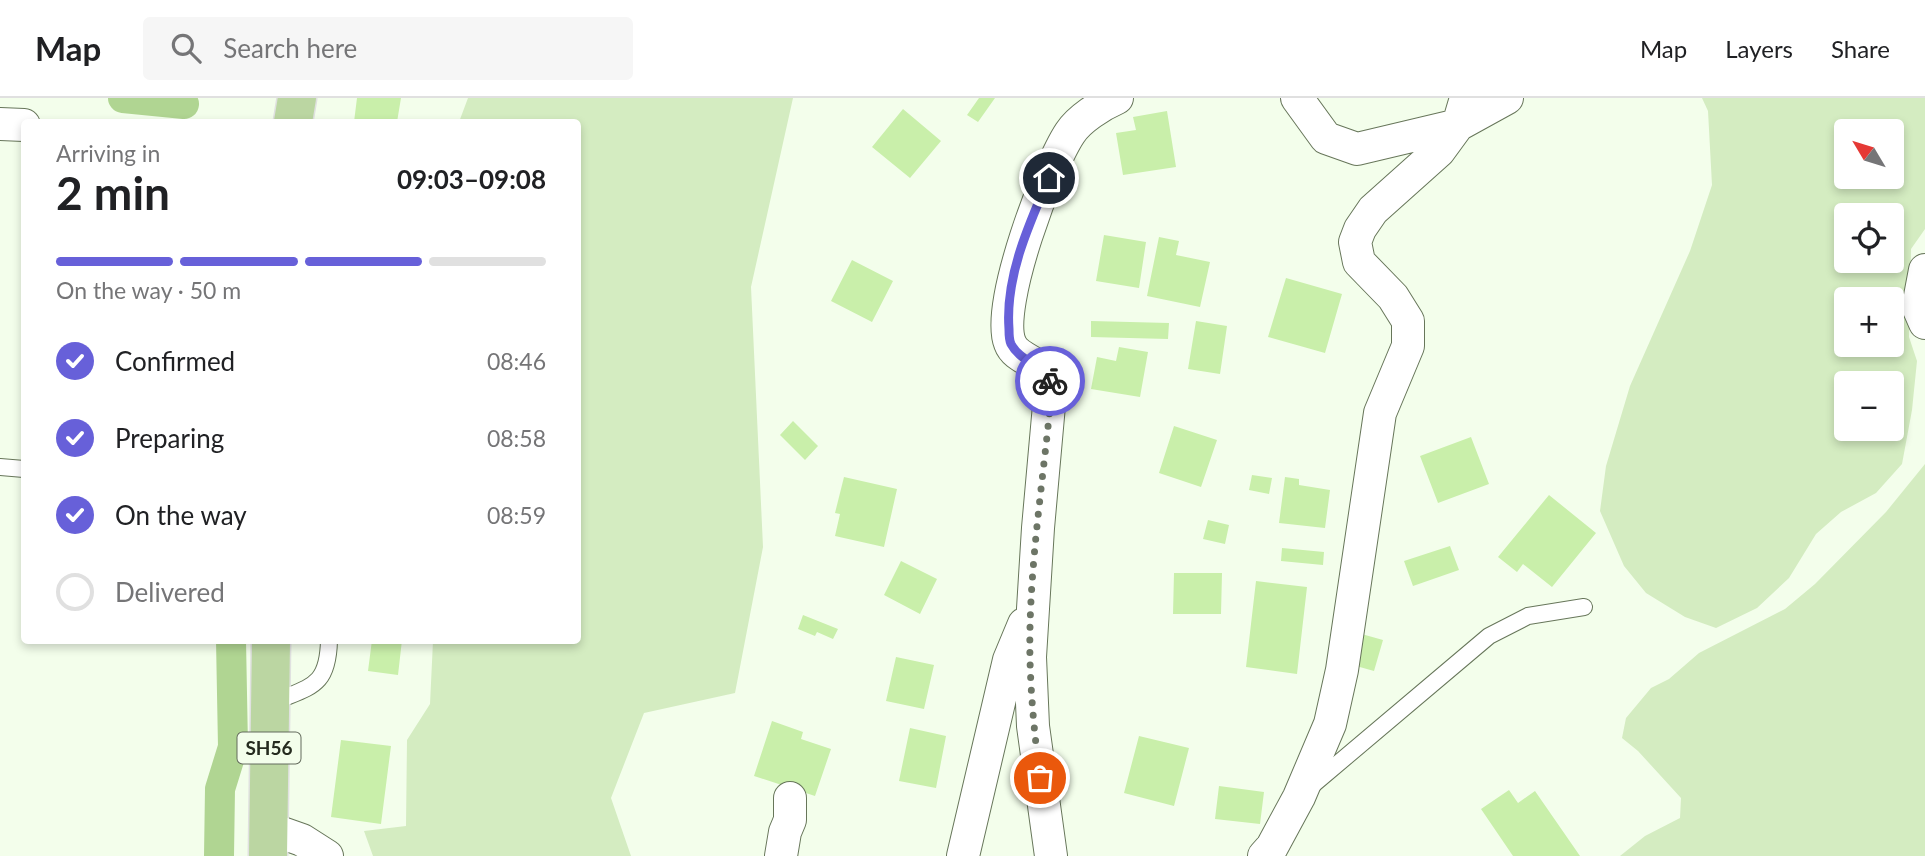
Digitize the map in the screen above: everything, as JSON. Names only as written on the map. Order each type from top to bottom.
[{"type":"main road","points":[[293,119],[296,98]]},
{"type":"main road","name":"SH56","points":[[268,842],[271,644]]},
{"type":"street","points":[[1051,856],[1033,726],[1030,657],[1051,383],[1044,370],[1023,357],[1010,343],[1008,320],[1011,289],[1032,218],[1070,132],[1084,119],[1117,98]]},
{"type":"street","points":[[1297,98],[1326,138],[1357,149],[1462,111],[1507,98]]},
{"type":"street","points":[[1264,856],[1272,847],[1299,797],[1330,724],[1342,670],[1380,413],[1408,346],[1408,321],[1393,297],[1359,262],[1355,242],[1373,210],[1416,174],[1438,151],[1462,111]]},
{"type":"street","points":[[0,124],[21,125]]},
{"type":"street","points":[[1925,270],[1918,307],[1925,323]]},
{"type":"street","points":[[963,856],[1009,660],[1032,608]]},
{"type":"street","points":[[781,856],[790,820],[790,798]]},
{"type":"street","points":[[268,842],[302,840],[327,856]]},
{"type":"lane","points":[[0,467],[21,468]]},
{"type":"lane","points":[[1299,797],[1489,636],[1528,616],[1584,607]]},
{"type":"lane","points":[[270,704],[316,684],[324,674],[329,644]]},
{"type":"green space","points":[[468,98],[793,98],[751,287],[763,547],[735,693],[644,713],[611,798],[631,856],[373,856],[364,831],[406,826],[407,740],[430,704],[433,644],[581,644],[581,119],[460,119]]},
{"type":"green space","points":[[1702,98],[1925,98],[1925,229],[1911,249],[1909,337],[1917,361],[1912,410],[1902,464],[1876,493],[1841,512],[1816,534],[1789,578],[1757,608],[1716,628],[1685,617],[1646,593],[1624,566],[1600,511],[1606,466],[1630,386],[1690,251],[1712,185],[1708,111]]},
{"type":"green space","points":[[1925,464],[1925,856],[1620,856],[1645,836],[1680,818],[1681,798],[1638,751],[1622,738],[1626,718],[1651,688],[1669,679],[1699,653],[1785,609],[1815,584],[1886,512]]},
{"type":"building","points":[[357,98],[401,98],[398,119],[354,119]]},
{"type":"building","points":[[979,98],[995,98],[978,122],[967,115]]},
{"type":"building","points":[[903,109],[941,141],[910,178],[872,147]]},
{"type":"building","points":[[1167,111],[1176,167],[1123,175],[1116,133],[1136,130],[1133,117]]},
{"type":"building","points":[[1104,235],[1146,242],[1139,288],[1096,281]]},
{"type":"building","points":[[1159,237],[1179,241],[1176,255],[1210,262],[1200,307],[1147,296]]},
{"type":"building","points":[[852,260],[893,281],[872,322],[831,301]]},
{"type":"building","points":[[1286,278],[1342,294],[1325,353],[1268,337]]},
{"type":"building","points":[[1091,321],[1169,323],[1168,339],[1091,337]]},
{"type":"building","points":[[1196,321],[1227,326],[1220,374],[1188,369]]},
{"type":"building","points":[[1119,347],[1148,352],[1140,397],[1091,389],[1097,357],[1116,361]]},
{"type":"building","points":[[793,421],[818,446],[805,460],[780,435]]},
{"type":"building","points":[[1174,426],[1217,440],[1201,487],[1159,473]]},
{"type":"building","points":[[1471,437],[1489,484],[1438,503],[1420,456]]},
{"type":"building","points":[[1252,475],[1272,478],[1269,494],[1249,490]]},
{"type":"building","points":[[844,477],[897,489],[884,547],[835,536],[840,514],[835,513]]},
{"type":"building","points":[[1285,477],[1299,479],[1299,485],[1330,490],[1325,528],[1279,523]]},
{"type":"building","points":[[1549,495],[1596,533],[1552,587],[1523,564],[1517,572],[1498,557]]},
{"type":"building","points":[[1208,520],[1229,525],[1225,544],[1203,539]]},
{"type":"building","points":[[1450,546],[1459,570],[1413,586],[1404,561]]},
{"type":"building","points":[[1282,548],[1324,552],[1323,565],[1281,561]]},
{"type":"building","points":[[901,561],[937,579],[920,614],[884,595]]},
{"type":"building","points":[[1174,573],[1222,573],[1221,614],[1173,614]]},
{"type":"building","points":[[1256,581],[1307,587],[1297,674],[1246,667]]},
{"type":"building","points":[[803,615],[838,629],[833,639],[817,632],[815,636],[798,629]]},
{"type":"building","points":[[1358,633],[1383,640],[1374,671],[1349,664]]},
{"type":"building","points":[[371,644],[402,644],[398,675],[368,671]]},
{"type":"building","points":[[896,657],[934,665],[924,709],[886,701]]},
{"type":"building","points":[[772,721],[803,732],[801,739],[831,749],[815,796],[754,776]]},
{"type":"building","points":[[910,728],[946,736],[936,788],[899,781]]},
{"type":"building","points":[[1139,736],[1189,748],[1174,806],[1124,793]]},
{"type":"building","points":[[341,740],[391,746],[381,824],[331,817]]},
{"type":"building","points":[[1219,786],[1264,792],[1260,824],[1215,819]]},
{"type":"building","points":[[1509,790],[1518,803],[1535,791],[1580,856],[1513,856],[1481,809]]},
{"type":"waterway","points":[[123,98],[184,104]]},
{"type":"waterway","points":[[219,856],[220,789],[233,747],[231,644]]},
{"type":"way so far","points":[[1040,778],[1033,726],[1030,657],[1038,528],[1051,397],[1050,381]]},
{"type":"route","points":[[1049,178],[1021,252],[1011,289],[1008,320],[1010,343],[1023,357],[1044,370],[1050,381]]}]
